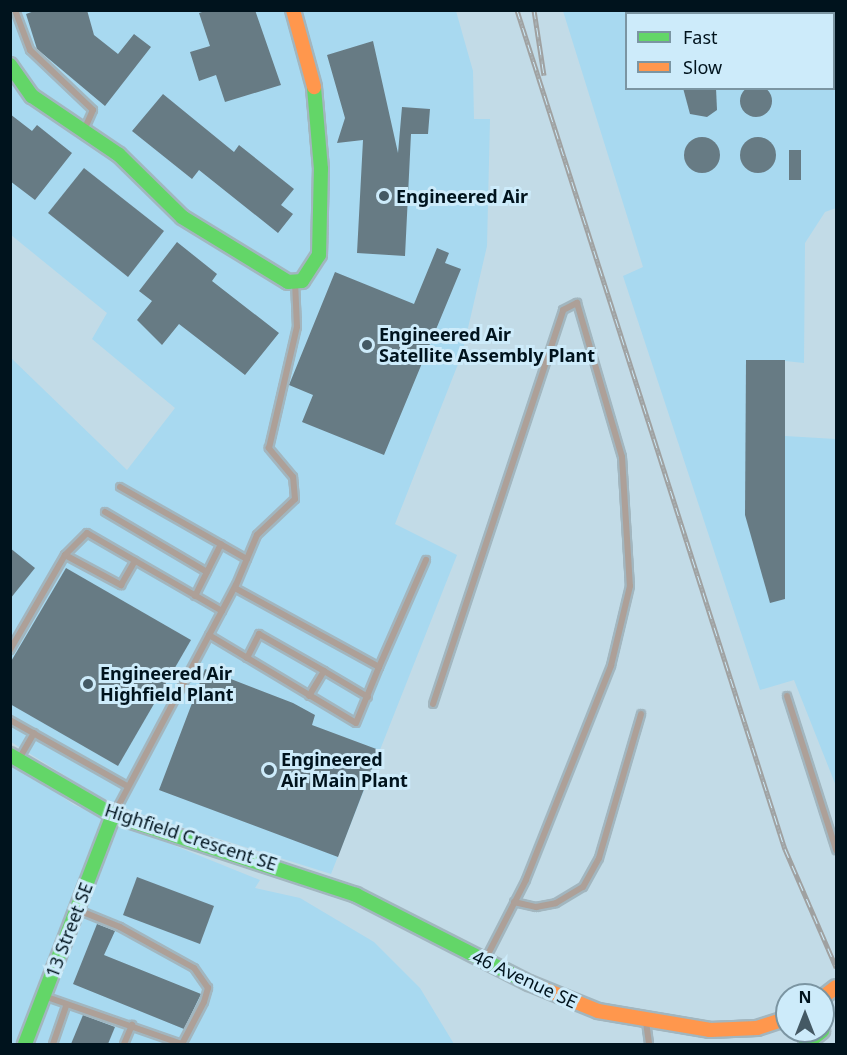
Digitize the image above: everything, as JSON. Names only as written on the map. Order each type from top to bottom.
[{"type":"main road","points":[[10,65],[32,96],[119,155],[182,217],[288,282],[302,281],[319,255],[321,169],[313,70],[293,10]]},
{"type":"main road","name":"Highfield Crescent SE","points":[[14,757],[113,815],[280,866],[378,906]]},
{"type":"main road","name":"13 Street SE","points":[[25,1044],[113,815]]},
{"type":"main road","name":"46 Avenue SE","points":[[378,906],[558,998],[645,1022],[757,1028],[775,1022]]},
{"type":"lane","points":[[10,12],[15,10],[30,50],[93,110],[84,131]]},
{"type":"lane","points":[[113,815],[235,588],[257,535],[296,494],[293,477],[269,448],[297,327],[295,282]]},
{"type":"lane","points":[[433,704],[563,310],[577,303],[622,457],[630,586],[611,666],[514,902],[484,961]]},
{"type":"lane","points":[[120,487],[247,559]]},
{"type":"lane","points":[[105,512],[207,572]]},
{"type":"lane","points":[[10,651],[65,555],[87,533],[222,611]]},
{"type":"lane","points":[[195,596],[221,544]]},
{"type":"lane","points":[[65,555],[122,585],[135,561]]},
{"type":"lane","points":[[209,635],[356,723],[426,560]]},
{"type":"lane","points":[[235,588],[379,667]]},
{"type":"lane","points":[[247,658],[259,634],[368,697]]},
{"type":"lane","points":[[309,696],[324,671]]},
{"type":"lane","points":[[787,696],[837,850]]},
{"type":"lane","points":[[514,902],[536,907],[556,903],[582,887],[599,858],[641,714]]},
{"type":"lane","points":[[10,720],[127,786]]},
{"type":"lane","points":[[14,757],[34,733]]},
{"type":"lane","points":[[43,996],[66,1007],[83,1007],[182,1044],[190,1038],[208,988],[194,968],[120,927],[77,910]]},
{"type":"lane","points":[[53,1044],[66,1007]]},
{"type":"lane","points":[[645,1022],[649,1044]]},
{"type":"lane","points":[[124,1044],[132,1025]]},
{"type":"shaded area","name":"Engineered Air","points":[[11,11],[456,11],[473,71],[474,119],[490,119],[487,246],[462,354],[395,524],[457,555],[331,874],[137,813],[98,796],[11,742],[10,357],[127,470],[175,408],[92,339],[107,313],[11,235]]},
{"type":"shaded area","points":[[563,11],[786,11],[625,12],[625,90],[835,90],[836,72],[836,208],[825,212],[805,243],[804,363],[785,361],[785,436],[836,439],[836,786],[794,680],[760,690],[623,276],[643,267]]},
{"type":"shaded area","points":[[10,760],[74,805],[260,880],[255,888],[300,898],[374,942],[420,988],[454,1044],[11,1044]]},
{"type":"building","points":[[37,10],[87,10],[94,35],[118,54],[134,34],[151,47],[105,106],[37,49],[26,14]]},
{"type":"building","points":[[208,10],[255,10],[281,85],[225,102],[216,75],[199,81],[190,52],[210,46],[199,13]]},
{"type":"building","points":[[373,41],[398,153],[402,107],[430,109],[428,134],[411,134],[405,256],[357,253],[363,140],[337,143],[345,118],[327,55]]},
{"type":"building","points":[[684,90],[716,90],[717,110],[707,117],[690,114]]},
{"type":"building","points":[[744,90],[768,90],[771,107],[768,113],[756,117],[744,113],[740,101]]},
{"type":"building","points":[[163,94],[234,152],[239,145],[294,189],[281,205],[293,214],[278,233],[199,170],[192,179],[132,131]]},
{"type":"building","points":[[10,114],[32,131],[37,125],[72,153],[35,200],[10,181]]},
{"type":"building","points":[[702,137],[715,142],[720,155],[715,168],[702,173],[689,168],[684,155],[689,142]]},
{"type":"building","points":[[758,137],[771,142],[776,155],[771,168],[758,173],[745,168],[740,155],[745,142]]},
{"type":"building","points":[[789,150],[801,150],[801,180],[789,180]]},
{"type":"building","points":[[84,168],[164,231],[128,277],[48,213]]},
{"type":"building","points":[[177,242],[217,274],[212,281],[279,333],[245,375],[179,324],[162,345],[137,320],[152,301],[139,291]]},
{"type":"building","name":"Engineered Air Satellite Assembly Plant","points":[[437,248],[449,253],[445,263],[461,269],[384,455],[302,422],[313,395],[289,385],[335,272],[414,304]]},
{"type":"building","points":[[746,360],[785,360],[785,599],[770,603],[745,515]]},
{"type":"building","points":[[10,548],[35,568],[10,599]]},
{"type":"building","name":"Engineered Air Highfield Plant","points":[[66,568],[191,640],[118,766],[10,704],[10,663]]},
{"type":"building","name":"Engineered Air Main Plant","points":[[205,669],[293,703],[315,715],[312,725],[379,750],[338,857],[159,790]]},
{"type":"building","points":[[137,877],[214,906],[200,944],[123,915]]},
{"type":"building","points":[[97,924],[115,931],[104,955],[201,994],[184,1029],[73,984]]},
{"type":"building","points":[[83,1015],[115,1027],[108,1044],[71,1044]]},
{"type":"railway","points":[[517,10],[785,849],[836,967]]},
{"type":"railway","points":[[534,10],[544,75]]},
{"type":"traffic: fast","points":[[10,65],[32,96],[119,155],[182,217],[288,282],[302,281],[319,255],[321,169],[314,87]]},
{"type":"traffic: fast","points":[[10,755],[113,815],[356,895],[529,983]]},
{"type":"traffic: fast","points":[[25,1044],[113,815]]},
{"type":"traffic: slow","points":[[293,10],[314,87]]},
{"type":"traffic: slow","points":[[529,983],[598,1011],[710,1030],[757,1028],[775,1022]]},
{"type":"place","name":"Engineered Air","points":[[384,196]]},
{"type":"place","name":"Engineered Air Satellite Assembly Plant","points":[[367,345]]},
{"type":"place","name":"Engineered Air Highfield Plant","points":[[88,684]]},
{"type":"place","name":"Engineered Air Main Plant","points":[[269,770]]}]
